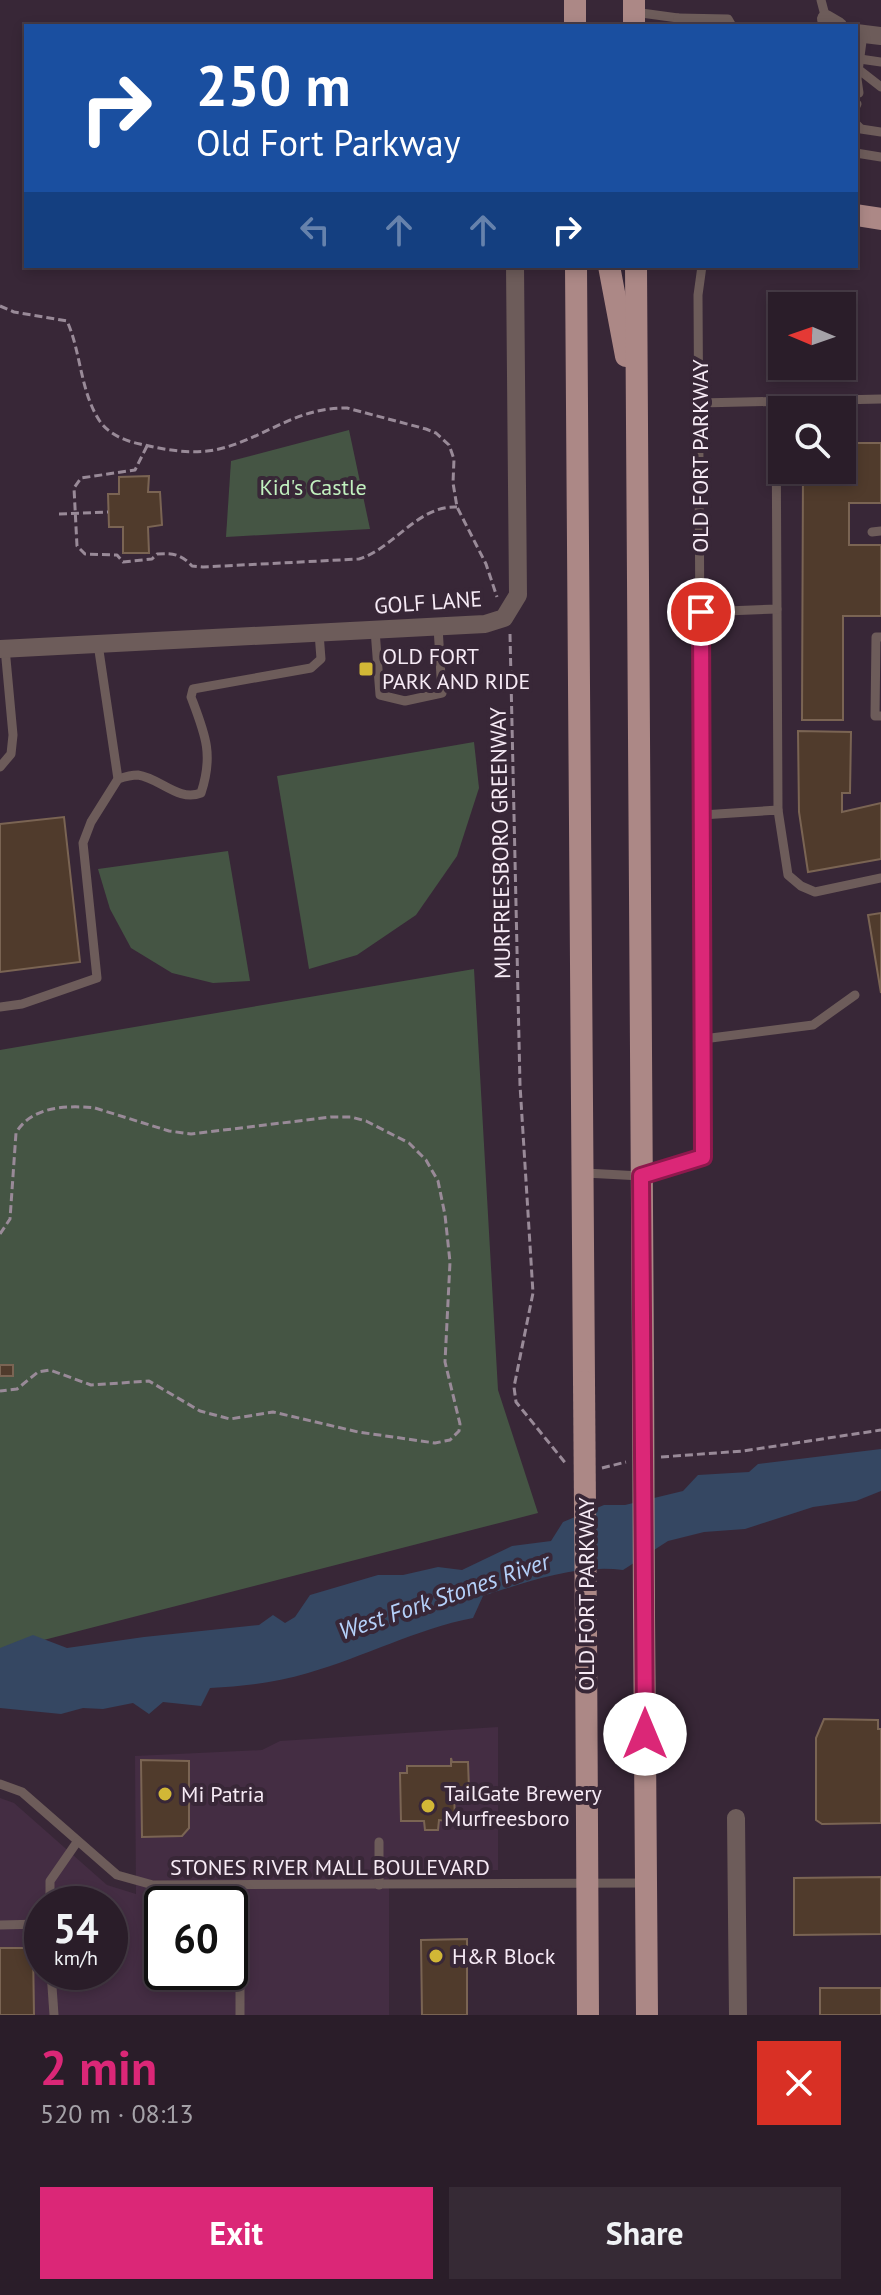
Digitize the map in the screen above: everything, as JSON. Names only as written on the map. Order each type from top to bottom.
[{"type":"main road","points":[[575,0],[575,24]]},
{"type":"main road","points":[[858,215],[881,219]]},
{"type":"main road","name":"OLD FORT PARKWAY","points":[[576,268],[588,2015]]},
{"type":"main road","points":[[609,268],[636,409]]},
{"type":"main road","points":[[636,268],[647,2015]]},
{"type":"street","name":"GOLF LANE","points":[[2,648],[438,627],[485,624],[504,618],[518,595],[515,268]]},
{"type":"street","points":[[736,1818],[738,2015]]},
{"type":"lane","points":[[821,0],[832,22]]},
{"type":"lane","points":[[634,13],[679,22],[728,19],[731,24]]},
{"type":"lane","points":[[858,67],[867,34]]},
{"type":"lane","points":[[858,71],[881,62]]},
{"type":"lane","points":[[858,72],[881,87]]},
{"type":"lane","points":[[858,126],[881,132]]},
{"type":"lane","points":[[858,153],[881,157]]},
{"type":"lane","name":"OLD FORT PARKWAY","points":[[583,1173],[641,1176],[703,1157],[698,295],[702,268]]},
{"type":"lane","points":[[856,399],[881,399]]},
{"type":"lane","points":[[700,403],[768,400]]},
{"type":"lane","points":[[776,484],[778,810],[788,875],[815,892],[881,878]]},
{"type":"lane","points":[[701,612],[777,609]]},
{"type":"lane","points":[[375,630],[380,695],[405,701],[442,693],[438,627]]},
{"type":"lane","points":[[118,779],[135,775],[181,795],[201,793],[209,770],[208,745],[191,697],[193,689],[311,668],[321,659],[319,633]]},
{"type":"lane","points":[[881,637],[876,637],[875,716],[881,716]]},
{"type":"lane","points":[[0,1007],[22,1004],[97,978],[83,843],[91,822],[118,779],[98,644]]},
{"type":"lane","points":[[0,767],[11,754],[13,735],[4,686],[2,648]]},
{"type":"lane","points":[[702,815],[778,810]]},
{"type":"lane","points":[[703,1039],[813,1025],[855,995]]},
{"type":"lane","name":"STONES RIVER MALL BOULEVARD","points":[[0,1784],[22,1792],[117,1875],[153,1885],[646,1883]]},
{"type":"lane","points":[[50,1886],[50,1881],[77,1842]]},
{"type":"lane","points":[[379,1842],[379,1885]]},
{"type":"lane","points":[[0,1925],[24,1924]]},
{"type":"lane","points":[[52,1990],[54,2015]]},
{"type":"lane","points":[[240,1990],[240,2015]]},
{"type":"path","name":"MURFREESBORO GREENWAY","points":[[0,306],[14,312],[67,321],[98,419],[106,429],[129,442],[174,451],[202,452],[221,449],[318,409],[347,408],[436,433],[449,445],[454,459],[453,483],[457,507],[486,564],[512,637],[520,1085],[533,1293],[514,1387],[516,1402],[543,1432],[566,1465],[578,1467]]},
{"type":"path","points":[[147,446],[135,470],[81,478],[74,488],[77,546],[85,554],[117,555],[123,562],[152,559],[157,554],[170,553],[182,555],[192,566],[203,567],[359,559],[373,555],[408,527],[434,512],[457,507]]},
{"type":"path","points":[[59,514],[108,512]]},
{"type":"path","points":[[0,1234],[10,1219],[16,1133],[23,1122],[41,1112],[95,1108],[169,1131],[191,1134],[331,1117],[351,1117],[381,1127],[409,1143],[422,1155],[434,1172],[441,1191],[450,1262],[445,1362],[460,1424],[459,1431],[450,1440],[435,1443],[358,1432],[273,1412],[230,1419],[200,1411],[149,1381],[91,1385],[50,1370],[38,1372],[17,1389],[0,1391]]},
{"type":"path","points":[[652,1458],[743,1451],[881,1430]]},
{"type":"path","points":[[598,1469],[639,1460]]},
{"type":"shaded area","points":[[498,1727],[498,1870],[389,1873],[389,2015],[0,2015],[0,1798],[14,1803],[110,1886],[24,1886],[24,1990],[128,1990],[128,1892],[136,1894],[135,1756],[262,1750],[280,1741]]},
{"type":"green space","name":"Kid's Castle","points":[[349,430],[370,529],[226,537],[231,461]]},
{"type":"green space","points":[[474,742],[479,788],[457,856],[416,915],[357,955],[309,969],[277,776]]},
{"type":"green space","points":[[228,851],[250,981],[213,983],[172,973],[131,948],[110,909],[98,869]]},
{"type":"green space","points":[[474,969],[498,1390],[538,1513],[28,1644],[0,1656],[0,1050]]},
{"type":"water","name":"West Fork Stones River","points":[[881,1449],[881,1491],[856,1501],[813,1507],[745,1529],[704,1532],[668,1541],[623,1570],[570,1572],[517,1585],[483,1596],[473,1618],[431,1629],[296,1676],[259,1684],[210,1688],[201,1706],[163,1702],[149,1714],[133,1703],[103,1709],[83,1708],[61,1714],[0,1708],[0,1648],[33,1635],[67,1648],[259,1625],[273,1615],[285,1623],[295,1617],[310,1595],[378,1575],[403,1575],[438,1567],[462,1570],[512,1546],[551,1541],[563,1522],[604,1505],[625,1505],[683,1491],[698,1475],[749,1472],[758,1464]]},
{"type":"building","points":[[856,443],[881,443],[881,503],[849,503],[849,545],[881,545],[881,616],[843,616],[843,720],[802,720],[803,484],[856,484]]},
{"type":"building","points":[[149,476],[148,492],[160,492],[162,525],[148,527],[149,553],[123,553],[123,527],[109,527],[108,494],[119,494],[119,477]]},
{"type":"building","points":[[798,731],[851,732],[850,793],[842,793],[842,812],[881,803],[881,859],[808,872],[799,812]]},
{"type":"building","points":[[64,817],[80,962],[0,972],[0,824]]},
{"type":"building","points":[[881,913],[881,993],[868,915]]},
{"type":"building","points":[[0,1365],[13,1365],[13,1376],[0,1376]]},
{"type":"building","points":[[824,1719],[878,1720],[878,1729],[881,1729],[881,1823],[822,1824],[816,1820],[816,1738]]},
{"type":"building","name":"TailGate Brewery Murfreesboro","points":[[451,1758],[452,1762],[468,1762],[469,1789],[454,1791],[455,1822],[439,1820],[438,1830],[425,1830],[424,1821],[401,1821],[400,1773],[407,1773],[407,1766],[451,1766]]},
{"type":"building","name":"Mi Patria","points":[[141,1760],[189,1761],[189,1828],[182,1836],[142,1837]]},
{"type":"building","points":[[881,1877],[881,1934],[794,1935],[794,1878]]},
{"type":"building","points":[[467,1939],[467,2015],[422,2015],[421,1940]]},
{"type":"building","points":[[0,1948],[24,1948],[24,1990],[34,1990],[34,2015],[0,2015]]},
{"type":"building","points":[[820,1988],[881,1988],[881,2015],[820,2015]]},
{"type":"place","name":"OLD FORT PARK AND RIDE","points":[[366,669]]},
{"type":"place","name":"Mi Patria","points":[[165,1794]]},
{"type":"place","name":"TailGate Brewery Murfreesboro","points":[[428,1806]]},
{"type":"place","name":"H&R Block","points":[[436,1956]]},
{"type":"route","points":[[645,1734],[641,1176],[703,1157],[701,612]]}]
